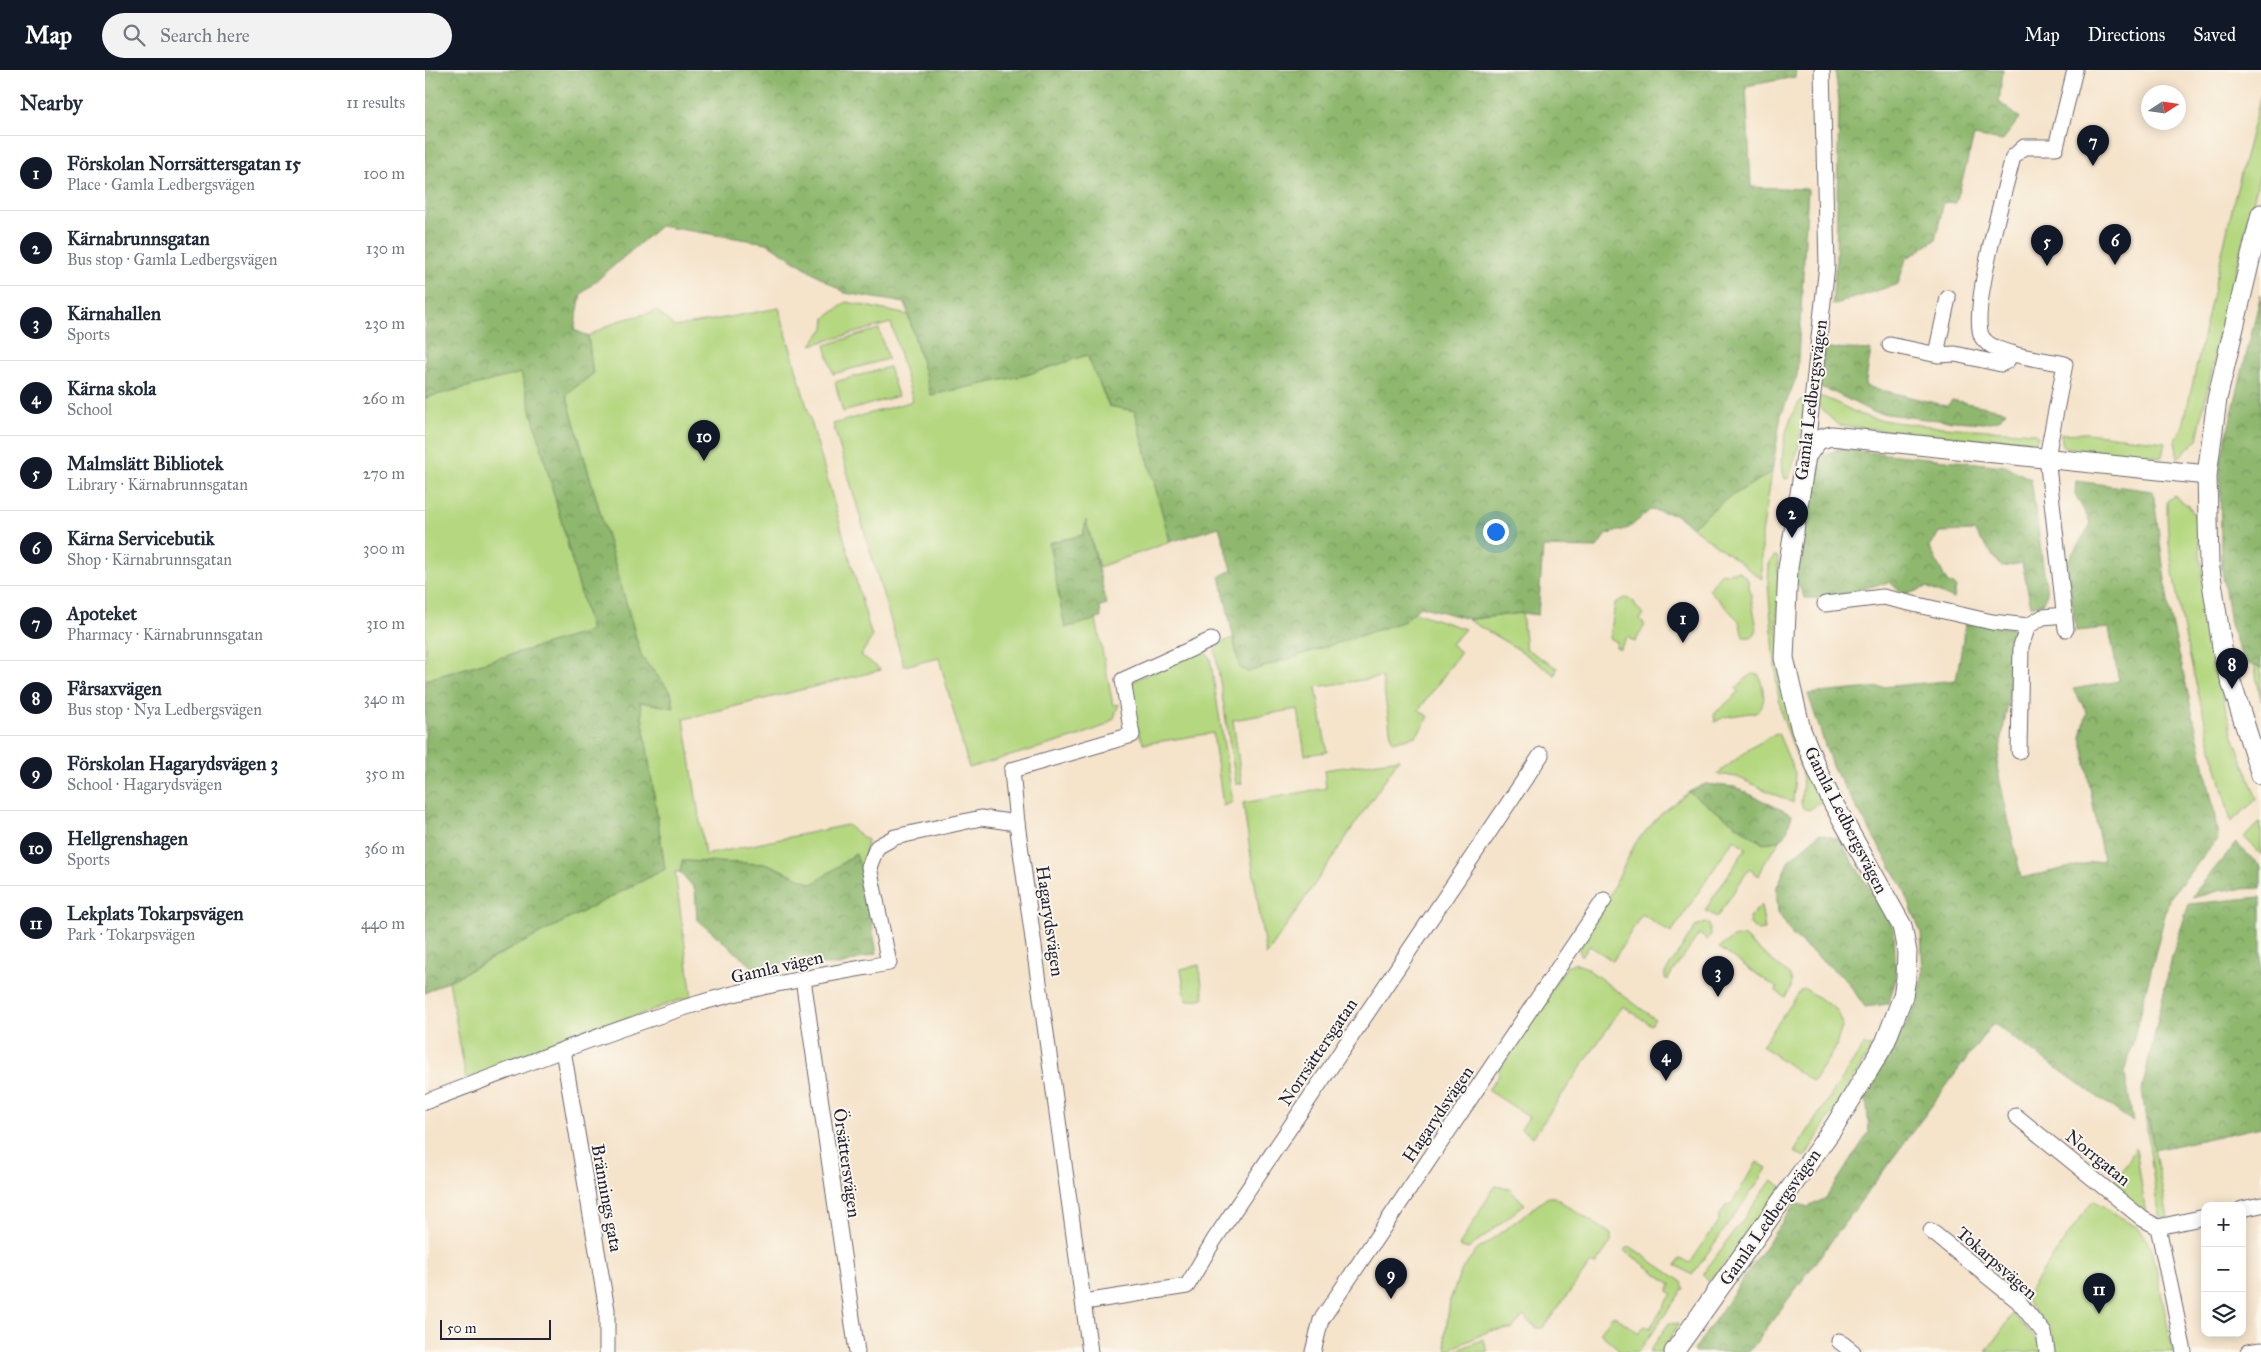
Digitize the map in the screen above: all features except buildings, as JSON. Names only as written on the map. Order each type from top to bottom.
[{"type":"street","name":"Gamla Ledbergsvägen","points":[[1674,1352],[1836,1124],[1885,1043],[1903,996],[1906,978],[1907,952],[1902,926],[1819,774],[1801,730],[1784,658],[1788,568],[1807,456],[1827,265],[1822,70]]},
{"type":"street","points":[[1825,604],[1883,597],[1992,622],[2028,626],[2043,617],[2065,622],[2047,457],[2065,364],[2012,353],[1993,346],[1982,338],[1979,318],[1987,269],[2013,157],[2024,147],[2056,147],[2075,70]]},
{"type":"street","points":[[2261,214],[2217,399],[2207,475],[2209,563],[2224,660],[2231,689],[2261,775]]},
{"type":"street","points":[[1936,354],[1948,298]]},
{"type":"street","points":[[1890,345],[1936,354],[1955,354],[2001,364],[2007,361],[2012,353]]},
{"type":"street","points":[[1807,456],[1818,440],[1831,436],[2207,475]]},
{"type":"street","points":[[2019,751],[2021,646],[2028,626]]},
{"type":"street","name":"Hagarydsvägen","points":[[1090,1352],[1011,770],[1132,735],[1123,680],[1211,640]]},
{"type":"street","name":"Norrsättersgatan","points":[[1084,1302],[1187,1286],[1214,1240],[1541,756]]},
{"type":"street","name":"Gamla vägen","points":[[425,1102],[563,1050],[693,1005],[803,979],[889,962],[869,867],[877,847],[895,837],[981,818],[1017,823]]},
{"type":"street","name":"Hagarydsvägen","points":[[1313,1352],[1321,1320],[1604,900]]},
{"type":"street","name":"Örsättersvägen","points":[[803,979],[857,1352]]},
{"type":"street","name":"Brännings gata","points":[[563,1050],[607,1310],[607,1352]]},
{"type":"street","name":"Norrgatan","points":[[2016,1116],[2143,1219],[2158,1227]]},
{"type":"street","points":[[2246,1208],[2261,1206]]},
{"type":"street","points":[[2184,1352],[2158,1227],[2201,1218]]},
{"type":"street","name":"Tokarpsvägen","points":[[1931,1231],[2018,1301],[2044,1333],[2047,1352]]},
{"type":"street","points":[[1839,1341],[1853,1352]]},
{"type":"street","points":[[2248,1352],[2261,1350]]},
{"type":"green space","points":[[425,70],[1796,70],[1795,77],[1746,86],[1751,187],[1808,189],[1797,376],[1781,415],[1772,472],[1723,501],[1692,527],[1675,514],[1650,510],[1629,528],[1605,535],[1597,548],[1543,547],[1538,615],[1522,613],[1468,619],[1420,606],[1405,621],[1248,672],[1240,668],[1220,576],[1232,570],[1219,527],[1170,542],[1135,411],[1109,406],[1087,355],[1026,375],[931,395],[905,303],[845,293],[767,243],[660,226],[581,294],[574,330],[588,336],[593,374],[566,394],[642,658],[671,692],[674,708],[640,702],[665,869],[425,993],[425,680],[591,631],[521,373],[425,398]]},
{"type":"green space","points":[[1835,70],[2003,70],[1999,102],[2020,118],[2002,141],[1974,136],[1956,203],[1944,202],[1935,240],[1906,259],[1898,284],[1832,305],[1836,260],[1839,101]]},
{"type":"green space","points":[[2261,94],[2261,169],[2206,395],[2197,440],[2178,458],[2175,442],[2183,426],[2234,200]]},
{"type":"green space","points":[[2261,294],[2261,668],[2244,662],[2230,624],[2221,563],[2220,463]]},
{"type":"green space","points":[[847,302],[908,315],[931,395],[1026,375],[1087,355],[1109,406],[1135,411],[1170,542],[1099,567],[1086,521],[1083,535],[1049,543],[1065,628],[1096,619],[1113,705],[1119,704],[1114,718],[1104,726],[1076,737],[969,768],[939,658],[904,666],[833,424],[913,401],[891,323],[811,345],[824,328],[825,318]]},
{"type":"green space","points":[[779,308],[872,637],[861,655],[881,670],[684,719],[705,855],[847,825],[867,840],[863,875],[855,854],[813,884],[768,864],[682,861],[680,872],[675,872],[692,997],[679,1000],[466,1079],[449,981],[665,869],[640,702],[674,707],[671,692],[642,658],[566,394],[593,374],[588,336],[618,321],[657,311],[675,327]]},
{"type":"green space","points":[[879,329],[888,359],[833,374],[825,345]]},
{"type":"green space","points":[[1825,348],[1871,350],[1865,386],[1947,406],[1952,400],[2006,411],[1999,420],[1985,423],[1925,419],[1873,412],[1819,387]]},
{"type":"green space","points":[[889,367],[898,396],[843,412],[835,382]]},
{"type":"green space","points":[[521,372],[591,631],[425,680],[425,398]]},
{"type":"green space","points":[[1818,396],[1875,419],[1934,426],[2034,433],[2039,436],[2034,445],[2023,447],[1838,425],[1819,407]]},
{"type":"green space","points":[[1801,400],[1805,400],[1799,445],[1789,478],[1785,479],[1782,461],[1785,438],[1791,417]]},
{"type":"green space","points":[[2086,433],[2165,442],[2162,457],[2063,447],[2061,434]]},
{"type":"green space","points":[[1838,449],[2005,466],[2031,479],[2047,593],[2042,604],[2031,606],[2022,563],[2002,567],[1974,531],[1939,532],[1930,548],[1947,582],[1956,587],[1954,599],[1926,587],[1906,595],[1889,582],[1827,598],[1805,598],[1794,577],[1807,476],[1820,458]]},
{"type":"green space","points":[[1772,472],[1762,534],[1762,579],[1692,527],[1723,501]]},
{"type":"green space","points":[[2076,481],[2153,491],[2169,609],[2213,805],[2218,838],[2169,899],[2125,1073],[2133,1122],[1993,1023],[1749,1352],[1693,1352],[1795,1203],[1808,1207],[1826,1198],[1869,1132],[1866,1094],[1911,1016],[1923,974],[1921,933],[1903,887],[1832,766],[1808,694],[1956,680],[1966,623],[2020,629],[1997,767],[2021,878],[2103,860],[2081,737],[2087,712],[2073,689],[2119,681],[2109,628],[2076,631],[2067,562],[2091,524],[2075,494]]},
{"type":"green space","points":[[2174,496],[2189,506],[2197,520],[2209,646],[2234,739],[2257,799],[2231,822],[2194,675],[2174,579],[2168,533],[2167,501]]},
{"type":"green space","points":[[1086,520],[1107,604],[1100,606],[1101,618],[1065,628],[1049,543],[1083,535]]},
{"type":"green space","points":[[1774,556],[1778,557],[1777,628],[1822,801],[1809,810],[1803,808],[1801,802],[1803,780],[1801,767],[1782,716],[1777,687],[1768,585],[1769,564]]},
{"type":"green space","points":[[1739,571],[1748,580],[1757,629],[1753,637],[1743,637],[1739,621],[1709,590],[1720,574]]},
{"type":"green space","points":[[1625,598],[1633,600],[1637,608],[1644,614],[1640,620],[1645,625],[1635,642],[1627,637],[1620,649],[1616,647],[1617,642],[1610,638],[1615,603]]},
{"type":"green space","points":[[1414,612],[1465,629],[1451,644],[1461,652],[1419,710],[1429,717],[1416,736],[1392,742],[1382,677],[1316,687],[1327,752],[1305,755],[1298,709],[1233,720],[1242,784],[1236,784],[1215,650],[1220,643],[1233,638],[1240,668],[1248,672],[1405,621]]},
{"type":"green space","points":[[1522,613],[1526,649],[1557,668],[1555,675],[1518,649],[1468,620]]},
{"type":"green space","points":[[1198,652],[1205,652],[1210,658],[1233,802],[1223,806],[1213,733],[1144,744],[1132,712],[1131,696],[1134,680]]},
{"type":"green space","points":[[2254,665],[2261,668],[2261,700]]},
{"type":"green space","points":[[1751,674],[1759,675],[1764,695],[1763,704],[1757,712],[1724,717],[1715,722],[1714,714],[1739,692],[1736,688]]},
{"type":"green space","points":[[1778,733],[1795,773],[1793,803],[1737,777],[1717,774],[1751,748]]},
{"type":"green space","points":[[1399,759],[1266,956],[1243,803],[1326,788],[1324,770]]},
{"type":"green space","points":[[1705,784],[1735,787],[1792,815],[1786,834],[1780,841],[1762,843],[1689,792]]},
{"type":"green space","points":[[1689,792],[1762,843],[1780,841],[1765,862],[1759,876],[1749,869],[1717,917],[1705,910],[1746,848],[1734,839],[1671,933],[1642,914],[1613,961],[1590,946],[1581,956],[1579,949],[1603,908],[1636,842],[1661,814]]},
{"type":"green space","points":[[2261,822],[2261,855],[2244,837]]},
{"type":"green space","points":[[1819,834],[1839,839],[1894,929],[1896,979],[1888,1004],[1865,1007],[1847,981],[1793,936],[1778,912],[1776,889],[1789,860]]},
{"type":"green space","points":[[2236,843],[2261,867],[2261,888],[2222,890],[2192,898],[2196,891]]},
{"type":"green space","points":[[856,854],[863,875],[877,953],[840,965],[795,964],[754,968],[697,919],[695,889],[680,872],[682,861],[768,864],[813,884]]},
{"type":"green space","points":[[2261,897],[2261,1127],[2154,1150],[2149,1120],[2146,1121],[2142,1090],[2172,956],[2189,904]]},
{"type":"green space","points":[[1761,905],[1765,930],[1758,931],[1750,924],[1749,918]]},
{"type":"green space","points":[[1705,922],[1709,924],[1711,934],[1707,940],[1699,934],[1667,980],[1665,973],[1696,926]]},
{"type":"green space","points":[[1743,936],[1790,976],[1790,990],[1785,997],[1776,991],[1777,988],[1719,948],[1733,938]]},
{"type":"green space","points":[[1574,963],[1585,967],[1655,1019],[1651,1025],[1623,1006],[1533,1137],[1521,1129],[1529,1117],[1488,1090],[1499,1075],[1498,1069],[1567,966]]},
{"type":"green space","points":[[1199,965],[1204,998],[1186,1001],[1181,969]]},
{"type":"green space","points":[[1805,989],[1837,1010],[1843,1024],[1835,1049],[1813,1082],[1762,1046],[1801,990]]},
{"type":"green space","points":[[1864,1045],[1873,1046],[1805,1157],[1794,1152]]},
{"type":"green space","points":[[2148,1120],[2168,1217],[2162,1218],[2158,1213],[2146,1121]]},
{"type":"green space","points":[[2136,1148],[2146,1215],[2110,1187]]},
{"type":"green space","points":[[1757,1162],[1767,1168],[1692,1275],[1676,1265],[1681,1258],[1690,1263],[1720,1219],[1718,1218],[1726,1205],[1730,1206]]},
{"type":"green space","points":[[1772,1180],[1783,1187],[1734,1253],[1708,1282],[1703,1274]]},
{"type":"green space","points":[[1495,1186],[1508,1188],[1525,1204],[1468,1249],[1459,1246]]},
{"type":"green space","points":[[1548,1197],[1554,1197],[1611,1234],[1611,1242],[1595,1265],[1591,1263],[1543,1328],[1537,1328],[1523,1316],[1512,1329],[1489,1331],[1447,1351],[1445,1337],[1450,1300],[1462,1269],[1476,1251]]},
{"type":"green space","points":[[2093,1200],[2138,1228],[2152,1248],[2173,1352],[2058,1352],[2050,1329],[2024,1298]]},
{"type":"green space","points":[[1631,1247],[1682,1282],[1684,1288],[1638,1352],[1622,1352],[1600,1333],[1613,1315],[1639,1333],[1645,1326],[1650,1328],[1672,1294],[1668,1291],[1671,1284],[1624,1250]]},
{"type":"green space","points":[[2013,1314],[2040,1343],[2042,1352],[1986,1352]]},
{"type":"green space","points":[[1669,1323],[1678,1324],[1663,1352],[1649,1352]]},
{"type":"green space","points":[[1483,1339],[1488,1352],[1454,1352]]},
{"type":"place","name":"Apoteket","points":[[2093,166]]},
{"type":"place","name":"Kärna Servicebutik","points":[[2115,265]]},
{"type":"place","name":"Malmslätt Bibliotek","points":[[2047,266]]},
{"type":"place","name":"Hellgrenshagen","points":[[704,461]]},
{"type":"place","name":"Kärnabrunnsgatan","points":[[1792,538]]},
{"type":"place","name":"Förskolan Norrsättersgatan 15","points":[[1683,643]]},
{"type":"place","name":"Fårsaxvägen","points":[[2232,689]]},
{"type":"place","name":"Kärnahallen","points":[[1718,997]]},
{"type":"place","name":"Kärna skola","points":[[1666,1081]]},
{"type":"place","name":"Förskolan Hagarydsvägen 3","points":[[1391,1299]]},
{"type":"place","name":"Lekplats Tokarpsvägen","points":[[2099,1314]]}]
